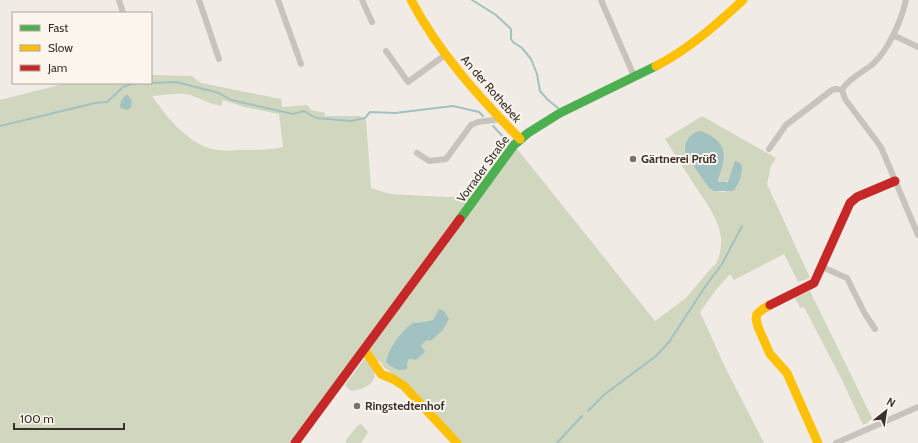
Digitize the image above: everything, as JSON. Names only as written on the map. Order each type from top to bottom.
[{"type":"street","points":[[119,0],[123,12]]},
{"type":"street","points":[[199,0],[219,59]]},
{"type":"street","points":[[278,0],[301,64]]},
{"type":"street","points":[[362,0],[372,22]]},
{"type":"street","name":"An der Rothebek","points":[[411,0],[415,9],[445,55],[520,139]]},
{"type":"street","points":[[601,0],[634,76]]},
{"type":"street","name":"Vorrader Straße","points":[[295,443],[432,258],[514,144],[544,122],[676,54],[700,37],[743,0]]},
{"type":"street","points":[[842,90],[846,84],[874,63],[881,54],[893,36],[906,0]]},
{"type":"street","points":[[893,36],[918,47]]},
{"type":"street","name":"An der Rothebek","points":[[386,51],[408,82],[445,55]]},
{"type":"street","points":[[769,149],[786,125],[832,90],[842,90]]},
{"type":"street","points":[[842,90],[845,99],[881,147],[918,235]]},
{"type":"street","points":[[417,153],[429,161],[446,159],[471,125],[478,122],[501,119]]},
{"type":"street","points":[[818,443],[787,373],[770,354],[757,325],[756,318],[758,313],[763,309],[814,283],[850,202],[857,197],[895,181]]},
{"type":"street","points":[[822,267],[847,278],[865,314],[875,329]]},
{"type":"street","points":[[364,349],[381,374],[404,386],[457,443]]},
{"type":"street","points":[[836,443],[918,407]]},
{"type":"green space","points":[[152,75],[192,76],[201,83],[281,99],[282,107],[307,105],[311,110],[325,113],[325,116],[360,116],[366,120],[371,188],[390,194],[473,197],[514,145],[655,321],[686,298],[714,265],[714,267],[719,257],[721,238],[715,217],[665,139],[702,116],[776,158],[771,166],[767,184],[810,278],[798,282],[784,254],[734,280],[730,274],[700,312],[726,369],[764,443],[461,443],[406,384],[388,376],[390,372],[380,361],[376,363],[368,351],[299,443],[0,443],[0,100],[63,84],[152,84]],"holes":[[[183,94],[221,106],[223,100],[244,107],[279,114],[283,147],[265,150],[222,150],[201,145],[192,140],[177,127],[152,96]],[[689,138],[724,156],[718,180],[720,182],[726,182],[729,180],[726,192],[714,191],[709,188],[685,154],[684,148]],[[439,310],[449,319],[443,330],[431,341],[427,340],[421,346],[424,352],[416,360],[409,359],[407,362],[387,358],[397,339],[412,323],[433,320]]]},
{"type":"green space","points":[[810,291],[873,420],[863,425],[842,380],[804,307],[800,308],[795,298]]},
{"type":"green space","points":[[365,358],[372,366],[375,376],[374,379],[368,386],[351,391],[345,385]]},
{"type":"green space","points":[[361,424],[368,432],[361,443],[346,443],[346,440],[357,426]]},
{"type":"water","points":[[127,94],[132,101],[131,107],[128,110],[121,108],[120,105],[122,99]]},
{"type":"water","points":[[700,131],[714,138],[722,147],[724,152],[722,168],[718,180],[719,182],[728,182],[735,161],[742,165],[740,179],[733,191],[714,191],[709,188],[685,154],[686,143],[693,134]]},
{"type":"water","points":[[439,309],[444,311],[449,319],[443,330],[431,341],[427,340],[421,346],[425,352],[416,360],[409,359],[407,369],[396,369],[386,362],[392,346],[399,336],[412,323],[433,320]]},
{"type":"waterway","points":[[472,0],[496,15],[511,29],[511,39],[522,48],[531,59],[537,74],[540,91],[558,108]]},
{"type":"waterway","points":[[152,83],[176,82],[219,93],[231,100],[293,114],[304,111],[316,118],[351,121],[365,118],[370,112],[395,113],[453,106],[479,112],[483,116]]},
{"type":"waterway","points":[[0,126],[95,103],[107,102],[123,87],[131,84]]},
{"type":"waterway","points":[[493,126],[506,140]]},
{"type":"waterway","points":[[588,411],[605,394],[656,356],[669,342],[722,264],[742,226]]},
{"type":"waterway","points":[[557,443],[582,416]]},
{"type":"traffic: fast","points":[[460,219],[514,145],[528,133],[560,113],[656,66]]},
{"type":"traffic: slow","points":[[411,0],[434,38],[460,73],[489,107],[520,139]]},
{"type":"traffic: slow","points":[[656,66],[691,44],[743,0]]},
{"type":"traffic: slow","points":[[770,305],[757,314],[756,319],[758,327],[770,354],[787,373],[818,443]]},
{"type":"traffic: slow","points":[[364,349],[381,374],[404,386],[457,443]]},
{"type":"traffic: jam","points":[[770,305],[814,283],[850,203],[857,197],[895,181]]},
{"type":"traffic: jam","points":[[295,443],[460,219]]},
{"type":"place","name":"Gärtnerei Prüß","points":[[633,159]]},
{"type":"place","name":"Ringstedtenhof","points":[[357,406]]}]
